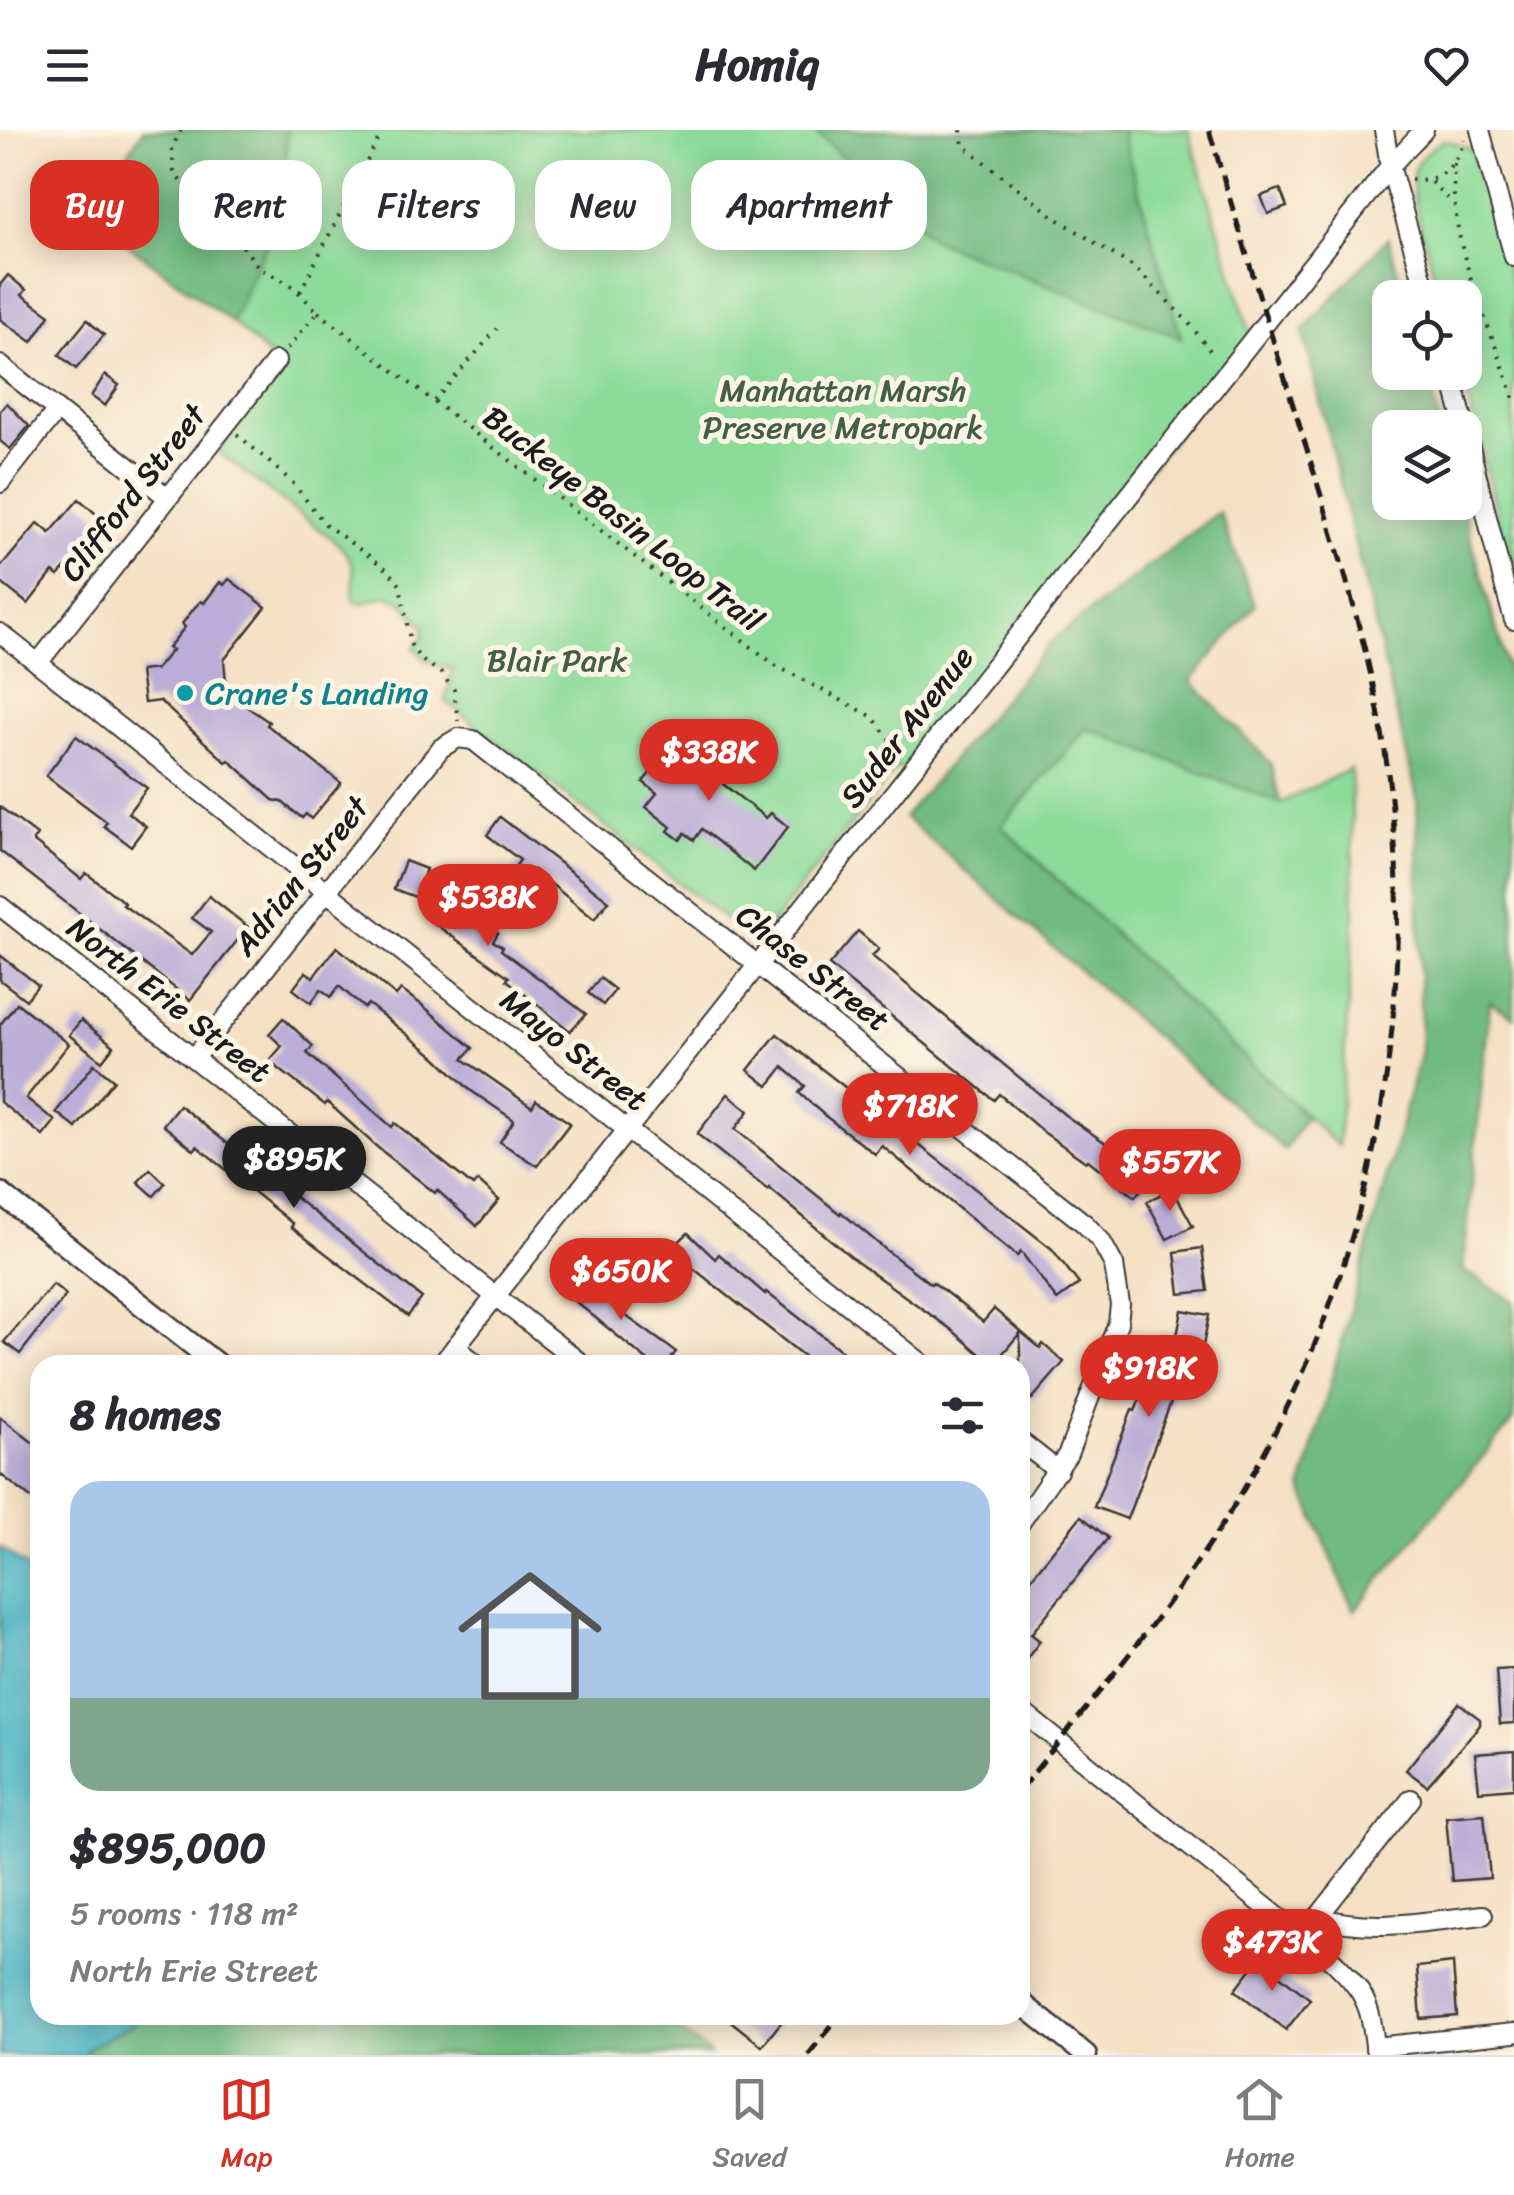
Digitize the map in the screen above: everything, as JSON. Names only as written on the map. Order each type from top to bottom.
[{"type":"main road","points":[[0,1193],[205,1355]]},
{"type":"main road","points":[[1030,2010],[1086,2055]]},
{"type":"street","points":[[1384,130],[1390,166],[1423,280]]},
{"type":"street","name":"Suder Avenue","points":[[449,1355],[1390,166],[1424,130]]},
{"type":"street","points":[[1480,130],[1514,257]]},
{"type":"street","name":"Clifford Street","points":[[38,663],[276,361]]},
{"type":"street","points":[[0,365],[167,497]]},
{"type":"street","points":[[1455,390],[1514,620]]},
{"type":"street","points":[[0,483],[57,410]]},
{"type":"street","name":"Mayo Street","points":[[0,633],[911,1355]]},
{"type":"street","name":"Chase Street","points":[[458,738],[472,740],[498,759],[1085,1224],[1101,1241],[1114,1265],[1120,1305],[1113,1343],[1058,1471]]},
{"type":"street","name":"Adrian Street","points":[[194,1058],[440,748],[458,738]]},
{"type":"street","name":"North Erie Street","points":[[0,906],[571,1355]]},
{"type":"street","points":[[455,1348],[464,1355]]},
{"type":"street","points":[[1030,1449],[1058,1471],[1030,1509]]},
{"type":"street","points":[[1030,1721],[1355,1982],[1371,2010],[1375,2051],[1514,2033]]},
{"type":"street","points":[[1302,1936],[1411,1799]]},
{"type":"street","points":[[1318,1917],[1372,1927],[1484,1916]]},
{"type":"path","name":"Buckeye Basin Loop Trail","points":[[181,130],[172,148],[174,172],[204,214],[231,231],[259,268],[300,292],[318,312],[775,665],[873,717],[902,756]]},
{"type":"path","points":[[300,292],[384,130]]},
{"type":"path","points":[[961,130],[964,145],[1056,218],[1136,268],[1189,323],[1214,356]]},
{"type":"path","points":[[1465,130],[1454,163],[1452,204],[1472,287],[1514,399]]},
{"type":"path","points":[[1390,166],[1412,180],[1430,181],[1454,163]]},
{"type":"path","points":[[1430,181],[1452,204]]},
{"type":"path","points":[[276,361],[318,312]]},
{"type":"path","points":[[434,401],[497,329]]},
{"type":"path","points":[[226,424],[292,482],[325,524],[388,570],[400,585],[411,646],[454,690],[458,738]]},
{"type":"green space","name":"Manhattan Marsh Preserve Metropark","points":[[143,130],[1188,130],[1252,339],[908,774],[897,767],[756,943],[445,701],[453,669],[431,663],[415,648],[423,638],[424,626],[402,602],[387,595],[364,603],[354,601],[354,570],[335,541],[218,452],[284,370],[232,322],[135,250],[159,250],[159,160],[124,160]]},
{"type":"green space","points":[[143,130],[287,130],[286,160],[179,160],[179,250],[263,250],[232,322],[135,250],[159,250],[159,160],[124,160]]},
{"type":"green space","points":[[813,130],[1121,130],[1181,338],[934,240],[927,234],[927,160],[846,160]]},
{"type":"green space","points":[[1445,140],[1471,149],[1514,290],[1514,581],[1482,453],[1482,410],[1471,410],[1466,390],[1482,390],[1482,280],[1436,280],[1415,199],[1413,174],[1417,163]]},
{"type":"green space","points":[[1388,238],[1400,280],[1372,280],[1372,390],[1430,390],[1436,410],[1372,410],[1372,520],[1466,520],[1514,692],[1514,1017],[1490,1002],[1463,1270],[1514,1301],[1514,1419],[1354,1611],[1302,1488],[1421,1051],[1417,797],[1303,331]]},
{"type":"green space","points":[[1219,512],[1255,605],[1191,681],[1271,764],[1280,803],[1087,728],[1001,826],[1306,1116],[1285,1150],[904,817],[1053,640]]},
{"type":"green space","points":[[1087,728],[1280,803],[1351,769],[1354,922],[1338,1146],[1000,826]]},
{"type":"green space","points":[[132,2025],[674,2025],[711,2055],[85,2055],[88,2048]]},
{"type":"water","points":[[0,1547],[30,1570],[30,2025],[132,2025],[88,2048],[85,2055],[0,2055]]},
{"type":"building","points":[[1280,189],[1287,207],[1268,214],[1261,196]]},
{"type":"building","points":[[8,275],[26,290],[22,295],[50,315],[32,342],[0,319],[0,285]]},
{"type":"building","points":[[87,320],[104,335],[76,369],[59,355]]},
{"type":"building","points":[[105,375],[119,385],[105,406],[91,396]]},
{"type":"building","points":[[7,403],[29,426],[10,449],[0,441],[0,411]]},
{"type":"building","points":[[79,499],[111,527],[97,544],[91,539],[58,576],[53,572],[28,604],[0,582],[0,568],[38,523],[50,533]]},
{"type":"building","name":"Crane's Landing","points":[[229,579],[266,607],[224,660],[227,693],[269,722],[267,725],[341,783],[311,819],[306,814],[302,818],[282,802],[273,800],[160,701],[144,703],[140,671],[156,669],[172,650],[168,648],[195,607],[201,601],[204,603],[220,582],[224,585]]},
{"type":"building","points":[[76,736],[147,788],[128,813],[146,826],[131,846],[104,826],[107,822],[46,776]]},
{"type":"building","points":[[678,738],[692,749],[697,742],[733,772],[723,784],[766,818],[771,813],[788,827],[754,871],[702,829],[694,840],[685,833],[680,840],[668,831],[671,827],[646,807],[657,793],[643,782]]},
{"type":"building","points":[[0,807],[37,835],[33,841],[81,879],[86,873],[192,955],[211,932],[192,918],[209,896],[248,927],[190,1000],[0,851]]},
{"type":"building","points":[[500,817],[609,901],[594,919],[534,870],[512,900],[498,890],[520,860],[487,835]]},
{"type":"building","points":[[405,861],[426,869],[420,886],[480,928],[483,924],[498,933],[493,941],[503,947],[501,950],[586,1014],[570,1031],[507,980],[509,977],[425,917],[434,904],[394,889]]},
{"type":"building","points":[[858,931],[879,949],[872,956],[1065,1115],[1113,1148],[1121,1138],[1158,1168],[1135,1197],[1042,1131],[999,1094],[994,1100],[829,965]]},
{"type":"building","points":[[337,947],[396,996],[401,990],[473,1048],[463,1059],[532,1107],[536,1100],[570,1123],[537,1166],[500,1142],[514,1120],[470,1090],[437,1058],[368,1004],[364,1008],[339,986],[331,997],[321,989],[311,1003],[293,989],[306,972],[313,977]]},
{"type":"building","points":[[0,955],[38,985],[26,1000],[0,980]]},
{"type":"building","points":[[600,978],[615,990],[603,1005],[588,993]]},
{"type":"building","points":[[17,1003],[69,1044],[26,1098],[55,1121],[43,1136],[0,1102],[0,1025]]},
{"type":"building","points":[[283,1018],[313,1046],[307,1053],[392,1127],[395,1123],[473,1186],[478,1181],[499,1200],[477,1226],[327,1102],[325,1105],[269,1061],[282,1046],[269,1034]]},
{"type":"building","points":[[81,1020],[114,1046],[102,1061],[69,1035]]},
{"type":"building","points":[[777,1034],[1052,1249],[1079,1284],[1057,1300],[1021,1252],[1017,1256],[882,1146],[875,1154],[824,1115],[799,1093],[805,1086],[783,1067],[768,1086],[748,1070]]},
{"type":"building","points":[[94,1064],[114,1080],[76,1128],[56,1112]]},
{"type":"building","points":[[728,1094],[749,1111],[735,1129],[840,1214],[983,1322],[994,1309],[1040,1348],[1043,1344],[1064,1362],[1032,1399],[1030,1355],[1020,1355],[1020,1333],[1001,1355],[981,1355],[697,1134]]},
{"type":"building","points":[[179,1105],[422,1298],[408,1316],[291,1227],[293,1224],[197,1146],[194,1150],[163,1125]]},
{"type":"building","points":[[150,1169],[165,1183],[154,1196],[138,1182]]},
{"type":"building","points":[[1172,1188],[1193,1226],[1167,1239],[1147,1202]]},
{"type":"building","points":[[688,1233],[715,1259],[719,1254],[847,1355],[802,1355],[693,1268],[690,1270],[670,1250]]},
{"type":"building","points":[[1202,1248],[1208,1291],[1180,1294],[1175,1252]]},
{"type":"building","points":[[588,1276],[613,1297],[608,1303],[676,1352],[641,1355],[570,1297]]},
{"type":"building","points":[[53,1284],[66,1295],[20,1354],[4,1342]]},
{"type":"building","points":[[1182,1310],[1209,1315],[1201,1356],[1189,1354],[1127,1519],[1094,1507],[1156,1361],[1171,1368]]},
{"type":"building","points":[[0,1417],[30,1440],[30,1497],[0,1474]]},
{"type":"building","points":[[1081,1516],[1108,1538],[1031,1634],[1040,1641],[1030,1654],[1030,1580]]},
{"type":"building","points":[[1514,1669],[1514,1723],[1500,1724],[1496,1670]]},
{"type":"building","points":[[1459,1703],[1480,1719],[1480,1725],[1427,1786],[1406,1770]]},
{"type":"building","points":[[1514,1751],[1514,1788],[1479,1791],[1475,1754]]},
{"type":"building","points":[[1484,1814],[1490,1878],[1452,1881],[1446,1817]]},
{"type":"building","points":[[1259,1959],[1310,1999],[1286,2030],[1235,1990]]},
{"type":"building","points":[[1453,1963],[1457,2016],[1421,2019],[1417,1967]]},
{"type":"building","points":[[736,2025],[779,2025],[762,2046]]},
{"type":"railway","points":[[1030,1777],[1146,1632],[1205,1550],[1258,1464],[1301,1377],[1336,1288],[1363,1195],[1383,1100],[1394,1005],[1397,908],[1392,812],[1379,716],[1357,618],[1209,130]]},
{"type":"railway","points":[[808,2055],[832,2025]]},
{"type":"place","name":"Crane's Landing","points":[[185,693]]},
{"type":"park label","name":"Blair Park","points":[[557,660]]}]
